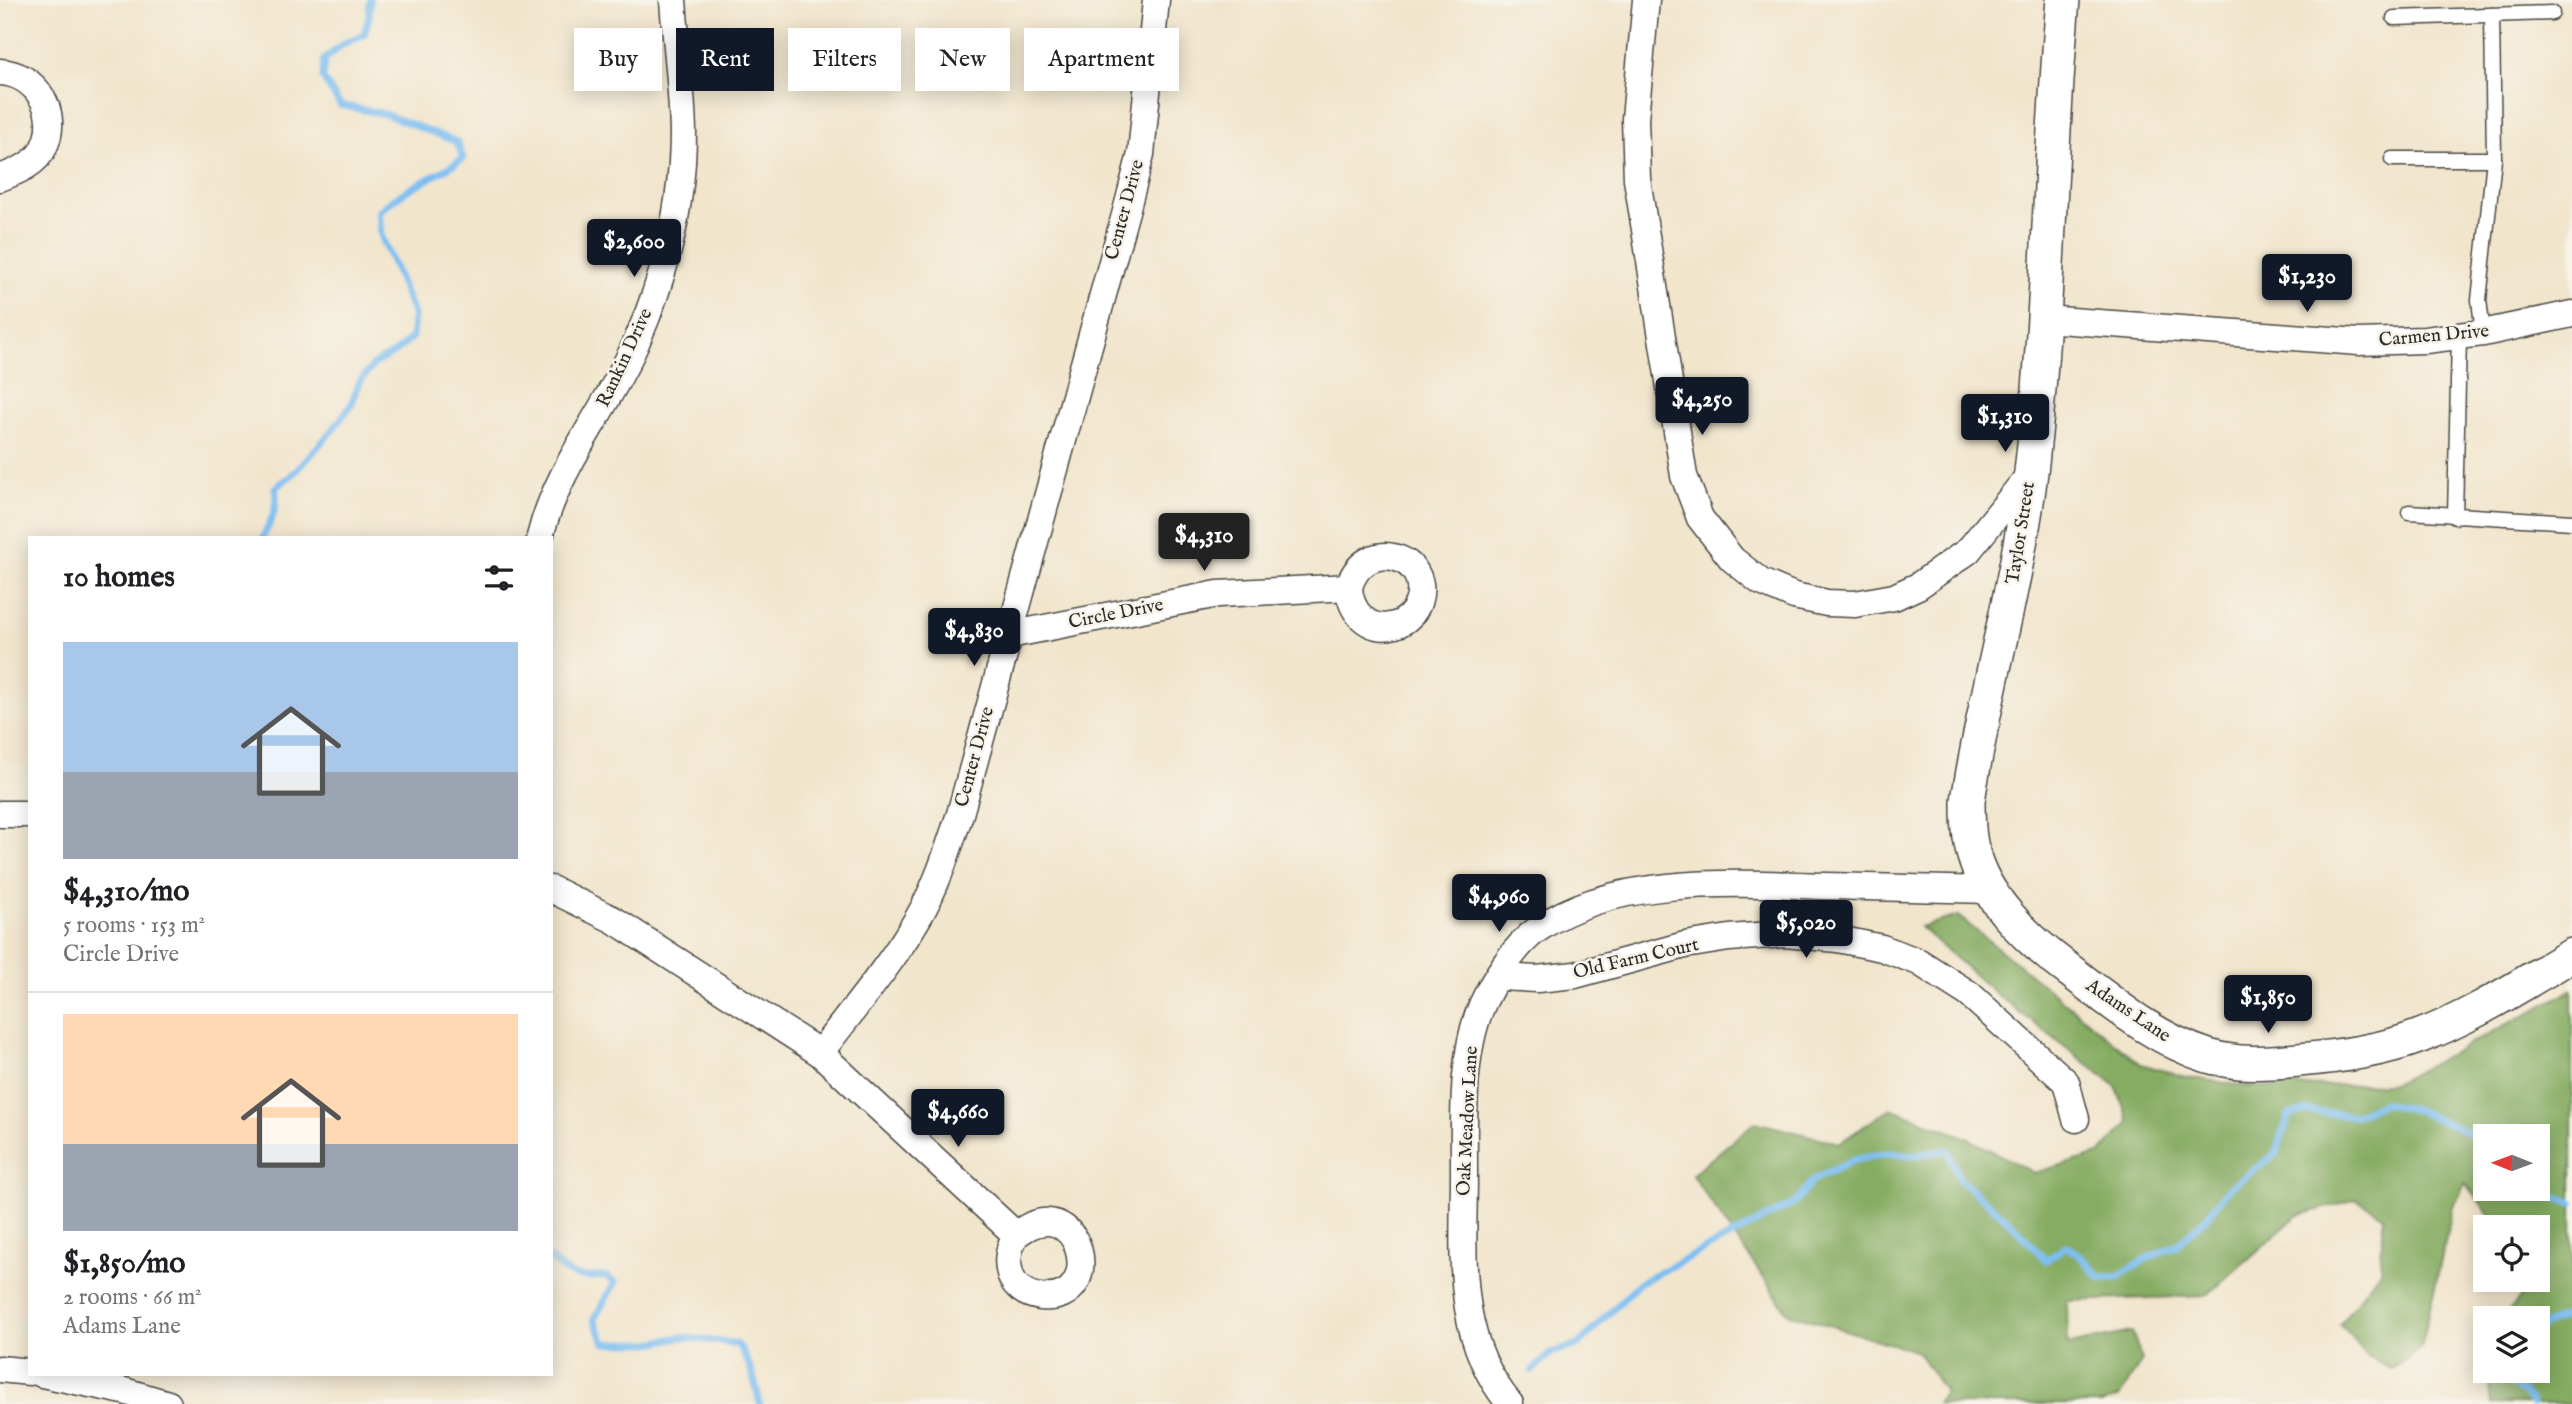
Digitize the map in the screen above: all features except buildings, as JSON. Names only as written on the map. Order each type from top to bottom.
[{"type":"street","name":"Rankin Drive","points":[[540,536],[560,482],[604,407],[636,342],[656,289],[676,214],[681,181],[682,131],[673,0]]},
{"type":"street","name":"Center Drive","points":[[820,1053],[913,926],[940,871],[960,814],[1140,154],[1156,0]]},
{"type":"street","points":[[1646,0],[1635,135],[1639,191],[1684,476],[1700,518],[1732,559],[1762,582],[1794,596],[1826,603],[1855,604],[1894,597],[1919,586],[1968,551],[2031,473]]},
{"type":"street","name":"Taylor Street","points":[[1990,890],[1972,852],[1968,801],[2018,560],[2031,473],[2044,319],[2063,0]]},
{"type":"street","points":[[0,72],[27,79],[41,93],[48,111],[49,130],[44,149],[30,163],[0,178]]},
{"type":"street","name":"Carmen Drive","points":[[2044,319],[2359,342],[2425,340],[2471,335],[2572,313]]},
{"type":"street","name":"Circle Drive","points":[[1009,635],[1218,594],[1349,587]]},
{"type":"street","points":[[0,814],[28,814]]},
{"type":"street","name":"Oak Meadow Lane","points":[[1510,1404],[1498,1390],[1480,1353],[1468,1318],[1465,1291],[1464,1161],[1467,1067],[1474,1029],[1481,1007],[1517,949],[1538,929],[1586,905],[1643,891],[1697,884],[1990,890]]},
{"type":"street","points":[[553,890],[614,920],[820,1053],[1016,1235]]},
{"type":"street","name":"Adams Lane","points":[[1990,890],[2017,926],[2033,941],[2161,1037],[2210,1057],[2244,1062],[2277,1062],[2343,1055],[2417,1038],[2457,1020],[2572,955]]},
{"type":"street","name":"Old Farm Court","points":[[1498,977],[1537,979],[1575,975],[1685,946],[1743,937],[1784,934],[1811,936],[1882,948],[1919,962],[1969,994],[2066,1082],[2076,1119]]},
{"type":"street","points":[[0,1369],[28,1372]]},
{"type":"street","points":[[52,1376],[124,1391],[168,1404]]},
{"type":"lane","points":[[2394,18],[2552,13]]},
{"type":"lane","points":[[2455,517],[2471,335],[2479,300],[2494,159],[2492,15]]},
{"type":"lane","points":[[2392,159],[2494,159]]},
{"type":"lane","points":[[2409,512],[2455,517],[2572,522]]},
{"type":"green space","points":[[1958,916],[2141,1064],[2186,1077],[2252,1087],[2394,1084],[2572,990],[2572,1404],[2491,1404],[2489,1383],[2550,1383],[2550,1306],[2513,1306],[2524,1292],[2550,1292],[2550,1215],[2490,1215],[2479,1201],[2550,1201],[2550,1124],[2473,1124],[2473,1193],[2465,1183],[2453,1207],[2421,1348],[2392,1369],[2369,1358],[2340,1324],[2380,1271],[2384,1216],[2356,1199],[2297,1216],[2206,1296],[2067,1301],[2068,1345],[2132,1332],[2142,1360],[2120,1396],[2101,1404],[1937,1404],[1945,1392],[1918,1352],[1788,1313],[1692,1175],[1755,1122],[1839,1143],[1891,1108],[1967,1138],[2034,1173],[2100,1154],[2129,1122],[2116,1086],[1996,994],[1920,927]]},
{"type":"waterway","points":[[263,536],[275,507],[275,488],[293,474],[331,432],[351,405],[359,383],[374,364],[397,351],[412,337],[414,315],[381,235],[379,212],[398,196],[463,158],[457,142],[385,114],[340,105],[323,78],[324,60],[343,44],[364,34],[370,0]]},
{"type":"waterway","points":[[1532,1371],[1551,1353],[1578,1345],[1639,1283],[1795,1203],[1813,1180],[1854,1160],[1888,1153],[1911,1156],[1947,1150],[1960,1180],[2008,1220],[2046,1260],[2066,1246],[2078,1254],[2101,1278],[2117,1277],[2149,1257],[2176,1246],[2204,1220],[2229,1188],[2276,1154],[2289,1115],[2307,1111],[2354,1116],[2383,1103],[2416,1110],[2473,1135]]},
{"type":"waterway","points":[[2550,1196],[2572,1203]]},
{"type":"waterway","points":[[553,1261],[570,1274],[582,1277],[606,1276],[615,1283],[594,1319],[605,1343],[650,1343],[681,1337],[737,1344],[749,1366],[760,1404]]},
{"type":"waterway","points":[[2550,1323],[2572,1312]]},
{"type":"waterway","points":[[2511,1383],[2526,1395],[2532,1404]]}]
